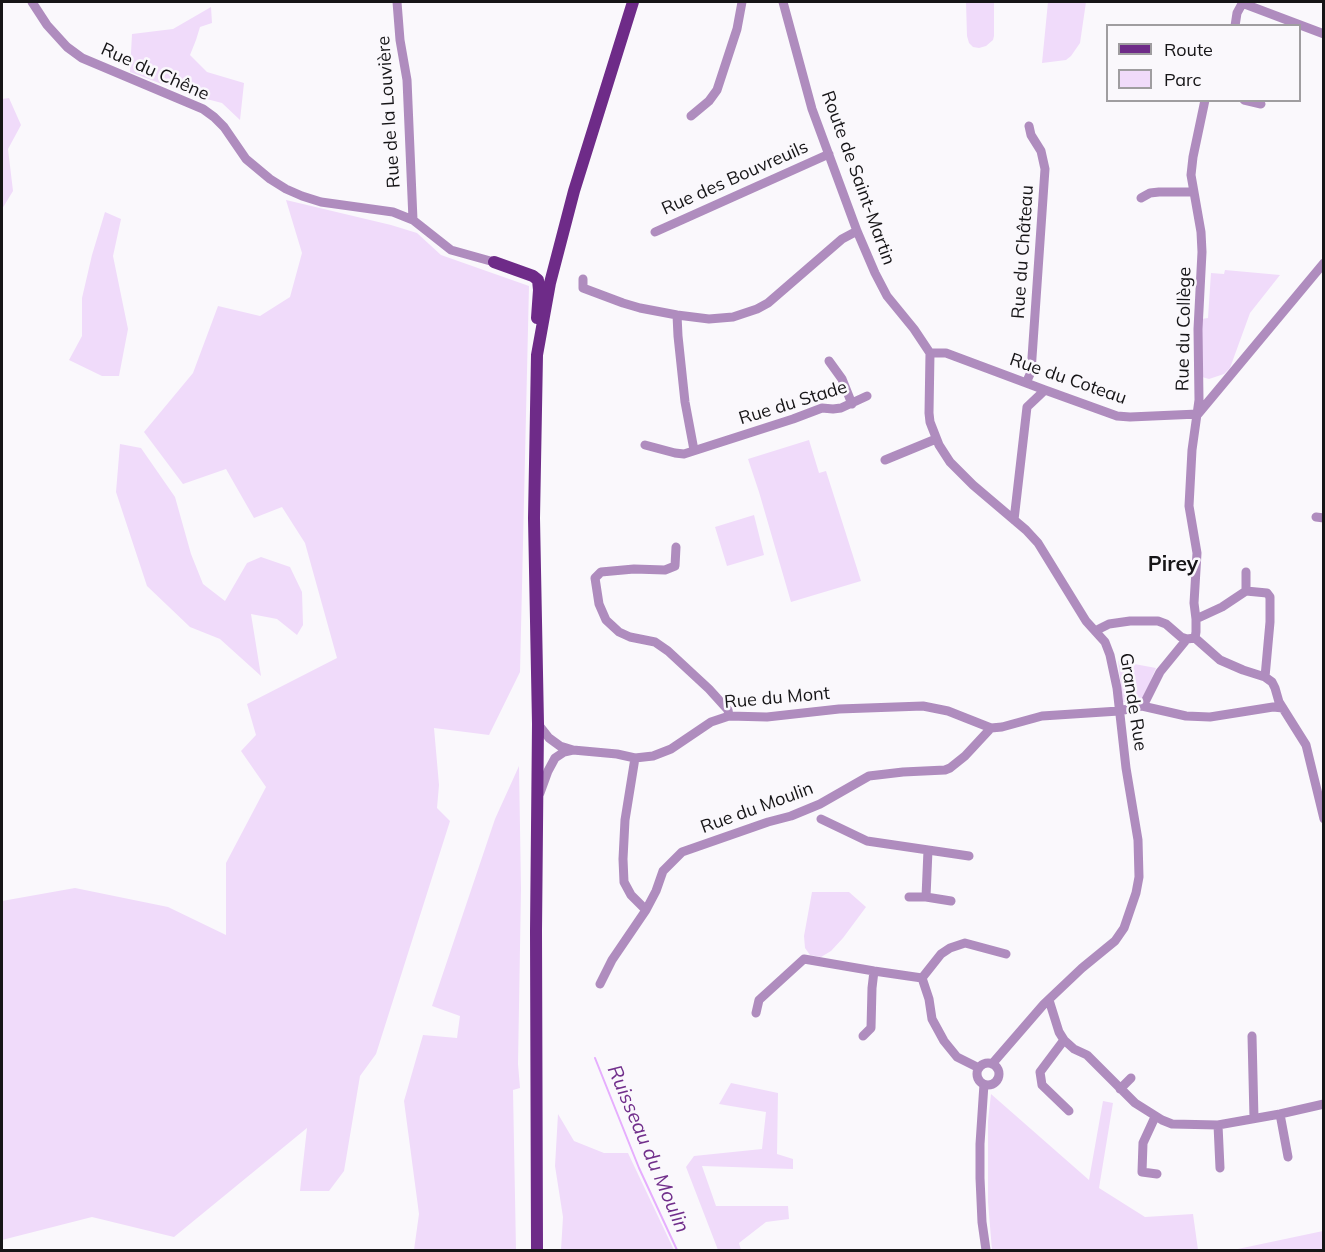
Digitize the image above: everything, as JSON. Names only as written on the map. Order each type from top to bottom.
[{"type":"main road","points":[[537,355],[550,283],[574,191],[634,2]]},
{"type":"main road","points":[[494,262],[533,276],[538,280],[539,290],[534,518],[538,724],[537,1251]]},
{"type":"street","name":"Rue du Chêne","points":[[32,2],[47,25],[67,47],[90,62],[203,109],[224,127],[246,159],[286,189],[321,202],[393,212],[413,220],[451,250],[494,262]]},
{"type":"street","name":"Rue de la Louvière","points":[[397,2],[408,98],[413,220]]},
{"type":"street","points":[[691,116],[709,101],[717,90],[737,29],[742,2]]},
{"type":"street","name":"Route de Saint-Martin","points":[[783,2],[812,109],[874,273],[930,353]]},
{"type":"street","points":[[1234,24],[1242,2],[1298,24]]},
{"type":"street","points":[[1301,25],[1323,34]]},
{"type":"street","name":"Rue du Collège","points":[[1191,639],[1196,619],[1194,603],[1197,553],[1189,506],[1192,450],[1199,400],[1198,329],[1202,252],[1201,232],[1191,175],[1205,102]]},
{"type":"street","points":[[1252,102],[1261,104]]},
{"type":"street","name":"Rue du Château","points":[[1026,383],[1031,372],[1046,169],[1041,151],[1031,135],[1029,126]]},
{"type":"street","name":"Rue des Bouvreuils","points":[[655,232],[829,154]]},
{"type":"street","points":[[1141,198],[1150,193],[1193,192]]},
{"type":"street","points":[[583,279],[583,288],[652,311],[709,319],[745,314],[768,303],[842,239],[857,231]]},
{"type":"street","points":[[1198,414],[1323,263]]},
{"type":"street","points":[[677,315],[685,402],[694,450]]},
{"type":"street","name":"Rue du Coteau","points":[[930,353],[946,353],[1117,416],[1198,414]]},
{"type":"street","name":"Grande Rue","points":[[930,353],[929,413],[936,439],[951,462],[973,485],[1038,543],[1086,621],[1104,642],[1110,655],[1117,688],[1126,768],[1138,840],[1137,893],[1124,928],[1115,941],[1082,968],[1049,1000],[992,1064]]},
{"type":"street","points":[[829,361],[843,378],[852,404]]},
{"type":"street","points":[[1014,520],[1027,406],[1045,390]]},
{"type":"street","name":"Rue du Stade","points":[[645,445],[684,454],[822,408],[833,410],[840,408],[867,396]]},
{"type":"street","points":[[1177,415],[1199,400],[1204,402],[1209,400]]},
{"type":"street","points":[[885,460],[936,439]]},
{"type":"street","points":[[676,547],[675,567],[665,570],[634,569],[601,572],[595,578],[599,604],[606,620],[619,632],[630,637],[655,642],[668,651],[710,689],[728,710],[729,716]]},
{"type":"street","points":[[1246,572],[1246,591]]},
{"type":"street","points":[[1196,619],[1222,607],[1246,591],[1268,593],[1270,622],[1265,677]]},
{"type":"street","points":[[1095,631],[1109,624],[1158,621],[1166,624],[1181,637],[1191,639],[1220,660],[1265,677],[1272,682],[1279,702],[1306,745],[1323,819]]},
{"type":"street","points":[[1142,705],[1160,672],[1191,639]]},
{"type":"street","points":[[991,728],[1042,716],[1119,711],[1142,705],[1186,716],[1210,717],[1273,707],[1283,708]]},
{"type":"street","name":"Rue du Mont","points":[[571,750],[635,758],[653,756],[671,749],[711,722],[729,716],[767,717],[839,709],[923,706],[948,711],[991,728]]},
{"type":"street","points":[[538,724],[555,743],[571,750]]},
{"type":"street","name":"Rue du Moulin","points":[[600,984],[612,960],[646,910],[663,871],[682,852],[791,816],[820,804],[869,776],[950,768],[956,765],[991,728]]},
{"type":"street","points":[[538,740],[551,748],[571,750]]},
{"type":"street","points":[[537,801],[552,762],[559,755],[571,750]]},
{"type":"street","points":[[635,758],[625,820],[624,882],[631,895],[646,910]]},
{"type":"street","points":[[821,819],[867,841],[969,856]]},
{"type":"street","points":[[926,897],[928,850]]},
{"type":"street","points":[[909,897],[951,901]]},
{"type":"street","points":[[922,978],[941,954],[965,943],[1006,954]]},
{"type":"street","points":[[756,1012],[759,1000],[804,959],[922,978]]},
{"type":"street","points":[[863,1036],[871,1028],[874,971]]},
{"type":"street","points":[[922,978],[929,999],[932,1019],[944,1041],[957,1057],[979,1068]]},
{"type":"street","points":[[1049,1000],[1059,1032],[1064,1040],[1074,1049],[1087,1055],[1135,1103],[1155,1117],[1172,1124],[1218,1125],[1323,1104]]},
{"type":"street","points":[[1252,1036],[1254,1118]]},
{"type":"street","points":[[1064,1040],[1040,1072],[1042,1085],[1069,1111]]},
{"type":"street","points":[[984,1084],[991,1084],[997,1079],[997,1069],[992,1064],[986,1063],[979,1068],[978,1077],[984,1084],[980,1178],[986,1251]]},
{"type":"street","points":[[1120,1089],[1131,1078]]},
{"type":"street","points":[[1280,1114],[1288,1157]]},
{"type":"street","points":[[1155,1117],[1143,1143],[1142,1172],[1157,1174]]},
{"type":"street","points":[[1218,1125],[1220,1168]]},
{"type":"green space","points":[[966,2],[994,2],[994,36],[986,46],[973,47],[969,43]]},
{"type":"green space","points":[[1048,2],[1086,2],[1080,43],[1071,56],[1066,60],[1042,63]]},
{"type":"green space","points":[[211,7],[212,23],[200,27],[190,55],[207,72],[244,83],[240,120],[222,103],[191,95],[130,72],[132,34],[173,29]]},
{"type":"green space","points":[[9,98],[21,125],[8,149],[13,191],[2,209],[2,99]]},
{"type":"green space","points":[[286,200],[417,233],[441,255],[529,286],[520,672],[489,735],[434,728],[439,785],[437,808],[450,821],[376,1054],[360,1076],[344,1171],[329,1191],[300,1191],[307,1128],[174,1237],[92,1217],[2,1240],[2,901],[75,888],[168,907],[226,935],[226,863],[266,787],[241,751],[256,735],[247,704],[337,658],[305,543],[282,507],[254,518],[226,469],[183,484],[144,432],[193,373],[218,306],[260,316],[290,297],[302,253]]},
{"type":"green space","points":[[105,212],[121,219],[113,256],[128,329],[119,376],[102,376],[69,360],[82,336],[82,298]]},
{"type":"green space","points":[[1225,270],[1280,275],[1250,313],[1230,368],[1224,374],[1209,379],[1202,377],[1201,319],[1208,318],[1211,273],[1224,274]]},
{"type":"green space","points":[[809,440],[819,473],[826,471],[861,581],[791,602],[748,459]]},
{"type":"green space","points":[[120,444],[141,448],[175,497],[191,554],[203,584],[225,601],[247,563],[261,557],[290,567],[302,592],[303,625],[297,635],[277,619],[251,614],[261,676],[220,639],[190,627],[147,586],[116,492]]},
{"type":"green space","points":[[754,515],[764,555],[727,566],[715,527]]},
{"type":"green space","points":[[1118,661],[1156,668],[1143,698],[1132,703],[1123,702]]},
{"type":"green space","points":[[519,766],[521,889],[518,1064],[520,1088],[513,1090],[516,1250],[414,1250],[419,1214],[404,1101],[423,1035],[457,1038],[460,1016],[432,1006],[495,819]]},
{"type":"green space","points":[[812,892],[849,892],[866,907],[843,938],[831,951],[821,957],[810,955],[805,948],[804,936]]},
{"type":"green space","points":[[731,1083],[778,1093],[777,1154],[793,1159],[793,1169],[702,1166],[716,1206],[788,1206],[789,1219],[766,1222],[739,1243],[741,1250],[718,1250],[686,1167],[694,1156],[762,1149],[766,1112],[719,1104]]},
{"type":"green space","points":[[991,1094],[1089,1180],[1103,1101],[1113,1103],[1099,1188],[1145,1217],[1193,1214],[1198,1250],[992,1250],[988,1202],[988,1121]]},
{"type":"green space","points":[[558,1114],[574,1141],[604,1153],[628,1153],[674,1250],[561,1250],[563,1217],[555,1166]]},
{"type":"green space","points":[[1323,1231],[1323,1250],[1233,1250]]},
{"type":"waterway","name":"Ruisseau du Moulin","points":[[595,1058],[639,1168],[677,1250]]},
{"type":"district","name":"Pirey","points":[[1173,565]]}]
